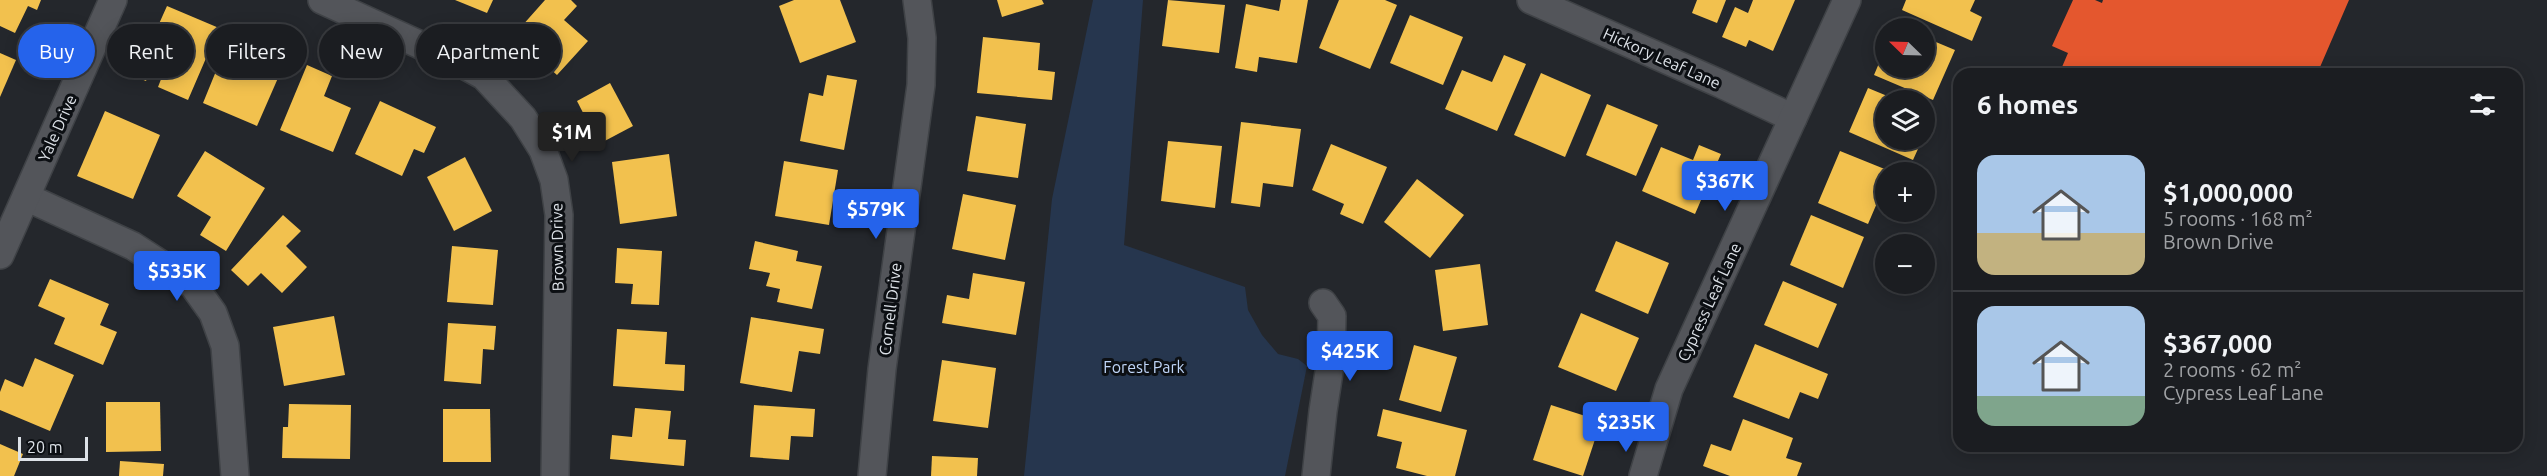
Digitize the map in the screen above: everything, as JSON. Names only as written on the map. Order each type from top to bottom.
[{"type":"street","name":"Yale Drive","points":[[0,255],[113,0]]},
{"type":"street","name":"Brown Drive","points":[[322,0],[484,76],[523,118],[543,150],[554,180],[559,215],[555,476]]},
{"type":"street","name":"Cornell Drive","points":[[872,476],[883,358],[921,85],[922,38],[917,0]]},
{"type":"street","name":"Hickory Leaf Lane","points":[[1531,0],[1711,79],[1792,118]]},
{"type":"street","name":"Cypress Leaf Lane","points":[[1643,476],[1669,389],[1847,0]]},
{"type":"street","points":[[26,197],[133,246],[193,285],[213,313],[225,346],[230,389],[234,476]]},
{"type":"street","points":[[1316,476],[1331,358],[1332,316],[1323,303]]},
{"type":"green space","name":"Forest Park","points":[[1093,0],[1143,0],[1124,245],[1245,287],[1248,310],[1262,335],[1278,354],[1298,359],[1307,366],[1285,476],[1024,476],[1052,199]]},
{"type":"building: Homes","points":[[0,0],[41,0],[37,10],[28,6],[15,33],[0,26]]},
{"type":"building: Homes","points":[[455,0],[493,0],[487,13]]},
{"type":"building: Homes","points":[[545,0],[571,0],[577,6],[564,20],[588,41],[561,71],[561,24],[524,24]]},
{"type":"building: Homes","points":[[794,0],[840,0],[856,42],[800,63],[779,6]]},
{"type":"building: Homes","points":[[997,0],[1042,0],[1044,4],[1002,17]]},
{"type":"building: Homes","points":[[1168,0],[1225,5],[1219,53],[1162,46]]},
{"type":"building: Homes","points":[[1281,0],[1308,0],[1297,63],[1259,57],[1257,72],[1235,68],[1246,4],[1279,11]]},
{"type":"building: Homes","points":[[1339,0],[1385,0],[1397,5],[1370,69],[1319,48]]},
{"type":"building: Homes","points":[[1697,0],[1726,0],[1717,23],[1692,13]]},
{"type":"building: Homes","points":[[1753,0],[1795,0],[1773,51],[1749,40],[1746,47],[1722,37],[1735,7],[1748,13]]},
{"type":"building: Homes","points":[[1906,0],[1975,0],[1970,11],[1982,17],[1972,41],[1935,25],[1935,18],[1920,18],[1902,10]]},
{"type":"building: Homes","points":[[167,6],[210,24],[206,24],[206,58],[188,100],[158,87],[162,78],[194,78],[194,24],[159,24]]},
{"type":"building: Homes","points":[[1410,15],[1463,37],[1443,85],[1390,63]]},
{"type":"building: Homes","points":[[983,37],[1040,43],[1038,70],[1055,72],[1052,100],[977,93]]},
{"type":"building: Homes","points":[[1935,42],[1955,50],[1935,95],[1935,90],[1909,90],[1881,78],[1935,78]]},
{"type":"building: Homes","points":[[0,53],[16,60],[0,97]]},
{"type":"building: Homes","points":[[1504,55],[1526,64],[1497,131],[1445,109],[1462,70],[1492,82]]},
{"type":"building: Homes","points":[[307,65],[319,70],[319,78],[331,78],[324,96],[351,108],[333,152],[280,130],[302,78],[307,78]]},
{"type":"building: Homes","points":[[1541,73],[1591,95],[1565,157],[1514,135]]},
{"type":"building: Homes","points":[[827,75],[857,80],[844,150],[800,141],[809,93],[823,96]]},
{"type":"building: Homes","points":[[213,78],[278,78],[257,126],[203,103]]},
{"type":"building: Homes","points":[[610,83],[633,126],[599,144],[577,101]]},
{"type":"building: Homes","points":[[1868,88],[1875,91],[1875,143],[1849,132]]},
{"type":"building: Homes","points":[[380,101],[436,127],[424,153],[414,149],[402,176],[355,154]]},
{"type":"building: Homes","points":[[1607,104],[1658,125],[1636,176],[1586,155]]},
{"type":"building: Homes","points":[[105,111],[160,135],[133,199],[77,176]]},
{"type":"building: Homes","points":[[976,116],[1026,124],[1018,178],[967,171]]},
{"type":"building: Homes","points":[[1241,122],[1301,129],[1293,187],[1263,183],[1260,207],[1231,203]]},
{"type":"building: Homes","points":[[1168,141],[1222,146],[1215,208],[1161,201]]},
{"type":"building: Homes","points":[[1331,144],[1387,167],[1363,224],[1340,214],[1344,204],[1312,190]]},
{"type":"building: Homes","points":[[1699,145],[1721,154],[1695,214],[1642,191],[1661,147],[1693,160]]},
{"type":"building: Homes","points":[[1890,150],[1918,150],[1913,160]]},
{"type":"building: Homes","points":[[205,151],[265,188],[226,251],[200,235],[211,217],[177,196]]},
{"type":"building: Homes","points":[[1840,151],[1875,165],[1875,208],[1868,224],[1818,203]]},
{"type":"building: Homes","points":[[669,154],[677,216],[620,224],[612,162]]},
{"type":"building: Homes","points":[[465,157],[492,211],[454,231],[427,177]]},
{"type":"building: Homes","points":[[784,161],[838,170],[829,225],[775,216]]},
{"type":"building: Homes","points":[[1417,179],[1464,215],[1430,258],[1384,222]]},
{"type":"building: Homes","points":[[963,194],[1016,205],[1005,260],[952,249]]},
{"type":"building: Homes","points":[[283,215],[301,231],[286,246],[307,267],[282,293],[261,273],[248,286],[231,270]]},
{"type":"building: Homes","points":[[1811,215],[1864,237],[1843,288],[1790,265]]},
{"type":"building: Homes","points":[[755,241],[798,251],[796,261],[822,266],[812,309],[777,302],[780,289],[766,286],[770,273],[749,269]]},
{"type":"building: Homes","points":[[1616,241],[1669,263],[1648,314],[1595,291]]},
{"type":"building: Homes","points":[[452,246],[498,250],[493,305],[447,302]]},
{"type":"building: Homes","points":[[617,248],[662,251],[659,305],[631,304],[633,284],[615,283]]},
{"type":"building: Homes","points":[[1480,264],[1488,325],[1443,331],[1435,270]]},
{"type":"building: Homes","points":[[973,273],[1025,282],[1016,335],[942,323],[947,295],[969,299]]},
{"type":"building: Homes","points":[[50,279],[109,304],[100,325],[117,332],[103,365],[54,344],[65,318],[38,306]]},
{"type":"building: Homes","points":[[1783,281],[1837,304],[1818,348],[1764,325]]},
{"type":"building: Homes","points":[[1581,313],[1639,338],[1616,391],[1558,367]]},
{"type":"building: Homes","points":[[334,316],[345,375],[284,386],[273,327]]},
{"type":"building: Homes","points":[[751,317],[824,329],[820,354],[799,351],[792,392],[740,383]]},
{"type":"building: Homes","points":[[448,323],[496,326],[494,350],[483,349],[481,384],[444,381]]},
{"type":"building: Homes","points":[[617,329],[667,332],[665,364],[685,365],[684,391],[613,386]]},
{"type":"building: Homes","points":[[1755,344],[1828,374],[1818,399],[1800,392],[1789,419],[1733,397]]},
{"type":"building: Homes","points":[[1414,345],[1457,357],[1441,412],[1399,400]]},
{"type":"building: Homes","points":[[35,358],[74,375],[50,431],[0,410],[0,392],[5,379],[23,387]]},
{"type":"building: Homes","points":[[942,360],[996,368],[988,428],[933,421]]},
{"type":"building: Homes","points":[[106,402],[160,402],[161,451],[106,452]]},
{"type":"building: Homes","points":[[289,404],[351,405],[350,459],[282,458],[283,427],[288,427]]},
{"type":"building: Homes","points":[[754,405],[815,409],[813,437],[791,436],[789,460],[750,457]]},
{"type":"building: Homes","points":[[1551,405],[1601,421],[1583,476],[1533,460]]},
{"type":"building: Homes","points":[[635,408],[671,411],[668,439],[686,440],[684,466],[610,459],[612,435],[632,437]]},
{"type":"building: Homes","points":[[443,409],[490,409],[491,462],[443,462]]},
{"type":"building: Homes","points":[[1383,409],[1467,430],[1455,476],[1427,476],[1396,468],[1402,442],[1377,436]]},
{"type":"building: Homes","points":[[1743,419],[1793,438],[1786,458],[1802,463],[1797,476],[1730,476],[1703,466],[1711,444],[1731,451]]},
{"type":"building: Homes","points":[[0,444],[23,454],[14,476],[0,476]]},
{"type":"building: Homes","points":[[932,456],[978,458],[977,476],[931,476]]},
{"type":"building: Homes","points":[[120,461],[164,464],[163,476],[119,476]]},
{"type":"building: Shops","points":[[2073,0],[2095,0],[2102,3],[2103,0],[2349,0],[2320,68],[2062,68],[2068,53],[2052,46]]}]
